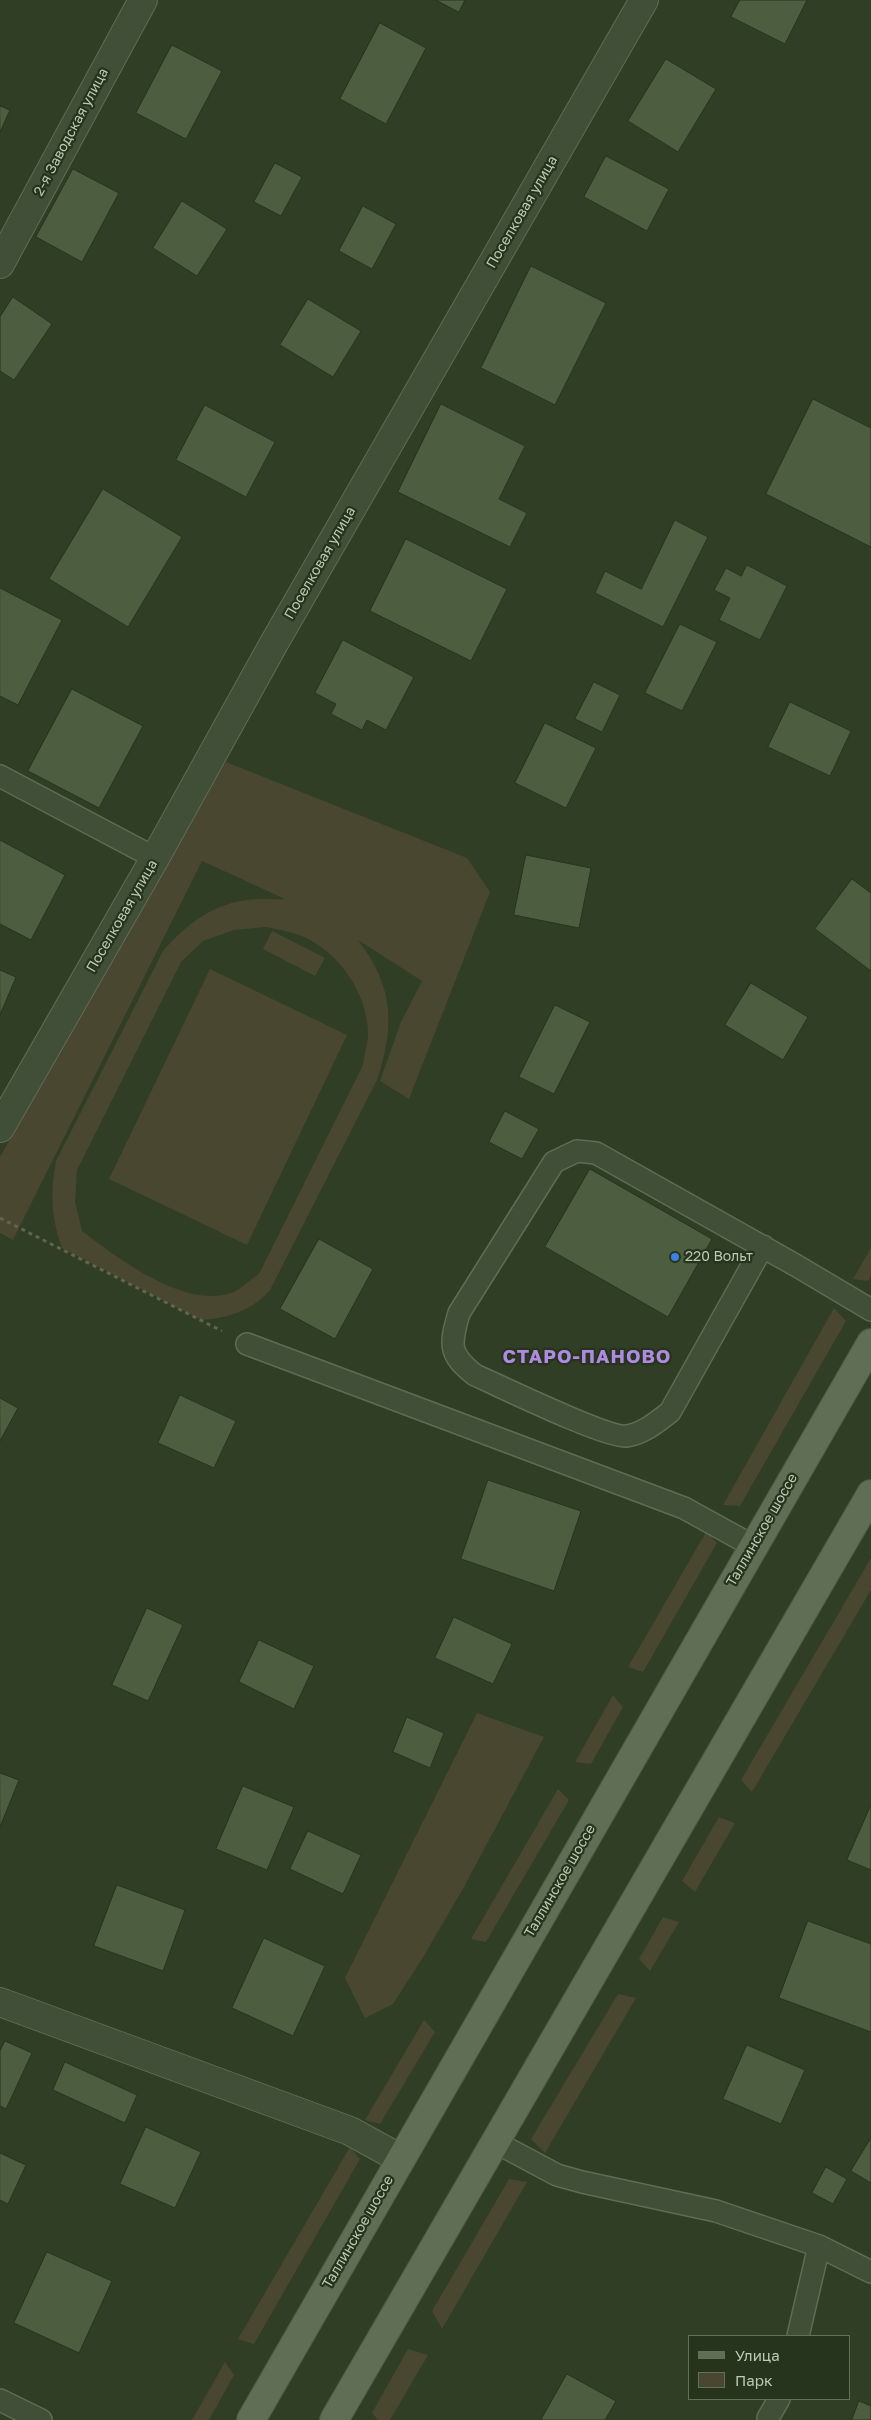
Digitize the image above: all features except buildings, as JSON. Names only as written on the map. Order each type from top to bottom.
[{"type":"main road","name":"Таллинское шоссе","points":[[251,2420],[871,1343]]},
{"type":"main road","points":[[342,2417],[497,2143],[870,1498]]},
{"type":"street","name":"2-я Заводская улица","points":[[0,264],[143,0]]},
{"type":"street","name":"Поселковая улица","points":[[0,1128],[155,858],[273,645],[644,0]]},
{"type":"street","points":[[0,2002],[350,2131],[401,2159]]},
{"type":"lane","points":[[0,776],[155,858]]},
{"type":"lane","points":[[763,1246],[670,1412],[650,1428],[626,1436],[600,1431],[475,1375],[459,1362],[452,1339],[459,1313],[554,1162],[577,1151],[596,1153],[763,1246],[871,1310]]},
{"type":"lane","points":[[247,1344],[684,1508],[753,1546]]},
{"type":"lane","points":[[497,2143],[557,2174],[582,2182],[620,2188],[716,2211],[819,2246],[871,2272]]},
{"type":"lane","points":[[798,2335],[819,2246]]},
{"type":"lane","points":[[0,2400],[41,2420]]},
{"type":"lane","points":[[768,2418],[777,2400]]},
{"type":"path","points":[[0,1218],[247,1344]]},
{"type":"green space","points":[[226,762],[467,858],[490,892],[409,1099],[380,1081],[401,1022],[422,981],[358,940],[379,974],[385,990],[388,1007],[387,1042],[377,1080],[270,1290],[255,1303],[239,1312],[201,1320],[62,1248],[58,1237],[52,1194],[56,1161],[163,951],[190,924],[211,911],[235,902],[252,899],[285,899],[202,861],[13,1240],[0,1233],[0,1157],[175,847]],"holes":[[[266,927],[293,933],[311,940],[324,949],[347,973],[356,987],[367,1018],[368,1038],[363,1065],[259,1274],[234,1292],[215,1296],[195,1294],[174,1288],[154,1279],[114,1255],[82,1231],[75,1201],[77,1170],[181,962],[203,941],[234,930]]]},
{"type":"green space","points":[[272,931],[325,958],[315,976],[263,949]]},
{"type":"green space","points":[[210,969],[347,1035],[247,1245],[109,1179]]},
{"type":"green space","points":[[871,1248],[871,1276],[868,1281],[853,1279]]},
{"type":"green space","points":[[834,1308],[846,1321],[740,1506],[723,1505]]},
{"type":"green space","points":[[706,1532],[717,1543],[643,1672],[628,1667]]},
{"type":"green space","points":[[871,1558],[871,1590],[752,1792],[741,1780]]},
{"type":"green space","points":[[613,1695],[623,1707],[591,1764],[575,1762]]},
{"type":"green space","points":[[477,1713],[544,1737],[464,1887],[422,1959],[393,2004],[365,2018],[345,1978]]},
{"type":"green space","points":[[558,1789],[569,1800],[486,1942],[471,1939]]},
{"type":"green space","points":[[719,1817],[735,1823],[695,1892],[682,1881]]},
{"type":"green space","points":[[663,1917],[679,1922],[650,1971],[639,1959]]},
{"type":"green space","points":[[618,1994],[636,1998],[545,2153],[531,2139]]},
{"type":"green space","points":[[424,2020],[435,2032],[380,2124],[365,2120]]},
{"type":"green space","points":[[350,2147],[360,2159],[254,2344],[238,2339]]},
{"type":"green space","points":[[509,2179],[527,2182],[442,2329],[432,2311]]},
{"type":"green space","points":[[408,2349],[428,2355],[390,2420],[378,2420],[372,2413]]},
{"type":"green space","points":[[225,2362],[234,2375],[209,2420],[192,2420]]},
{"type":"place","name":"220 Вольт","points":[[675,1257]]},
{"type":"district","name":"СТАРО-ПАНОВО","points":[[587,1357]]}]
